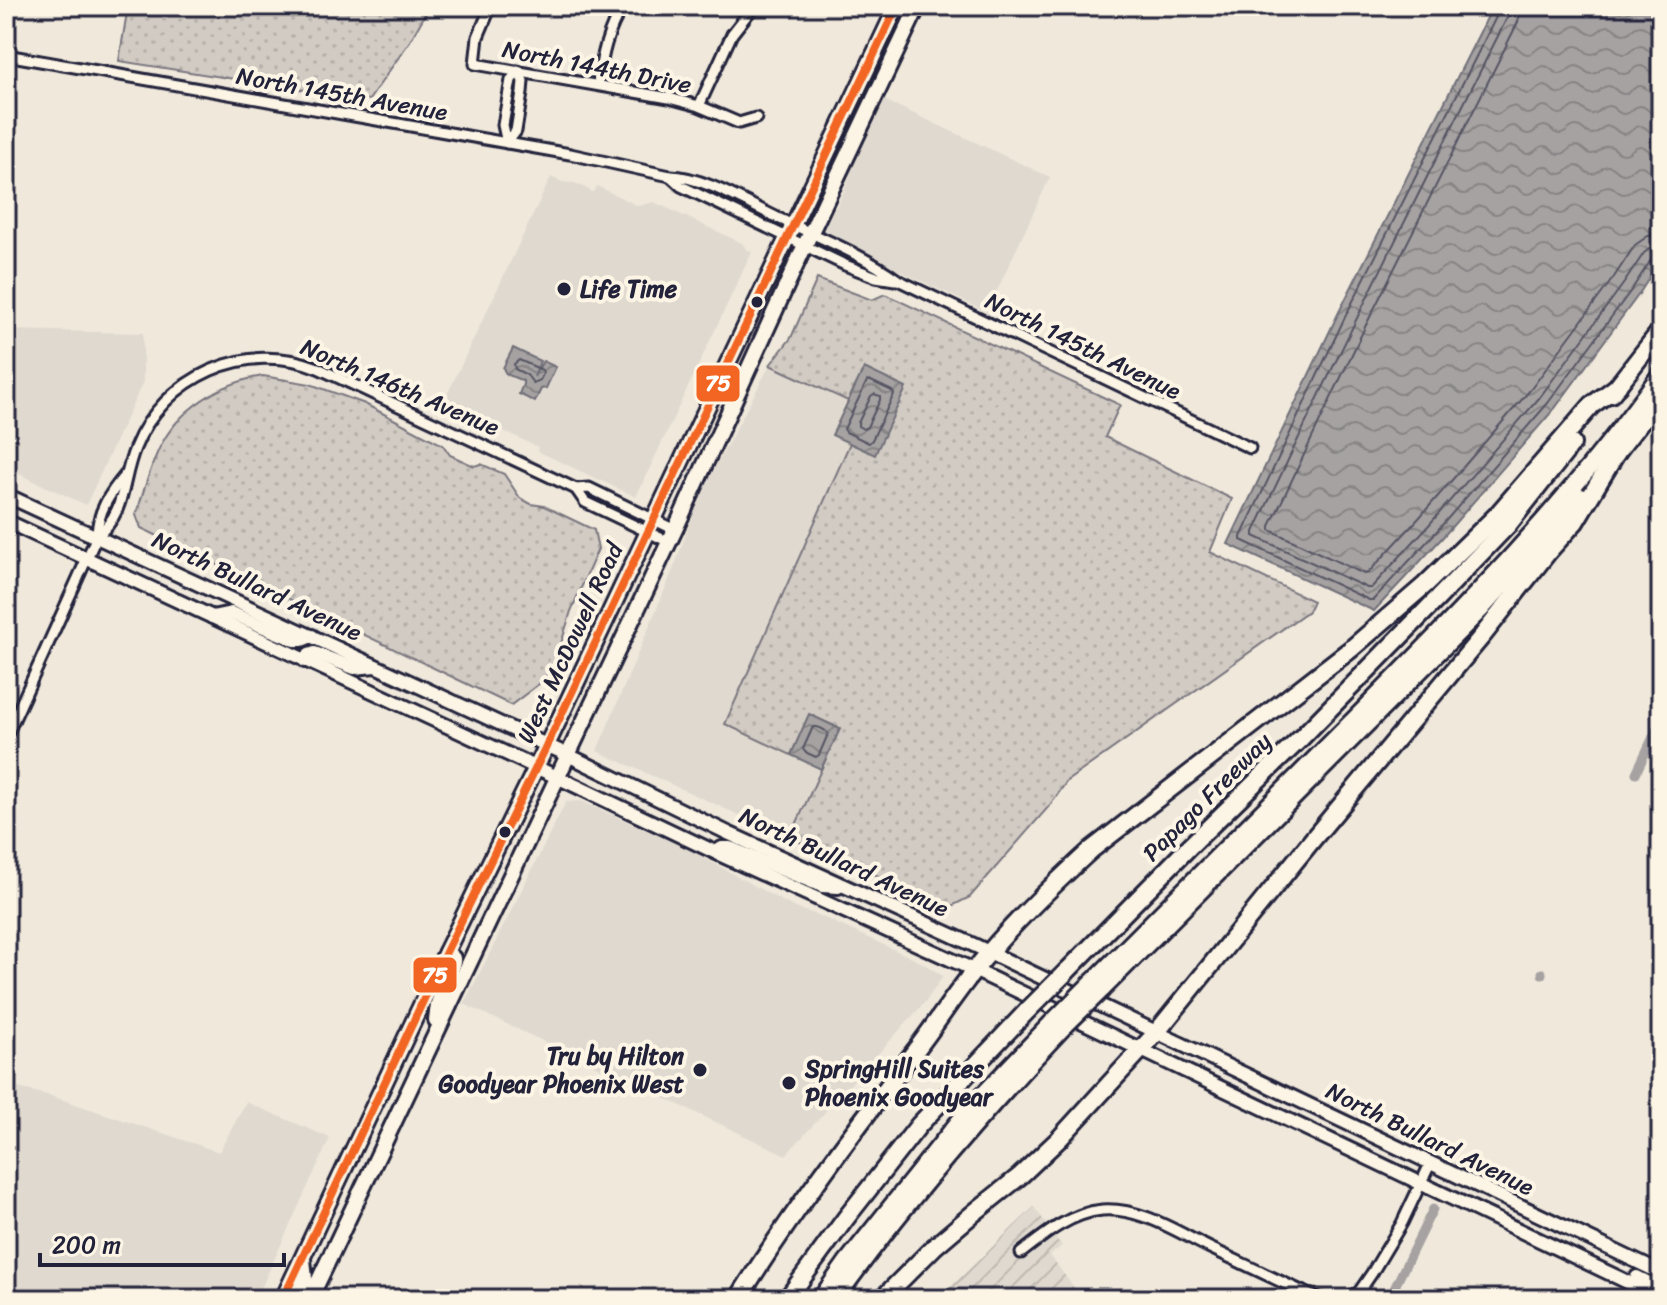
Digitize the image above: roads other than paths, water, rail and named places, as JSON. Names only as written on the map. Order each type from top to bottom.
[{"type":"highway","name":"Papago Freeway","points":[[787,1299],[919,1125],[1028,1010],[1301,738],[1508,525],[1661,330]]},
{"type":"highway","points":[[1097,986],[1538,529],[1661,374]]},
{"type":"highway","points":[[738,1299],[793,1214],[988,953],[1091,850],[1351,649],[1425,585],[1496,516],[1592,405],[1618,386]]},
{"type":"highway","points":[[821,1299],[967,1112],[1482,608],[1557,526],[1661,395]]},
{"type":"highway","points":[[882,1299],[934,1247],[1020,1176],[1059,1139],[1156,1033],[1575,522],[1617,452]]},
{"type":"highway","points":[[835,1299],[937,1167],[1058,1024]]},
{"type":"main road","name":"West McDowell Road","points":[[283,1299],[897,6]]},
{"type":"main road","name":"West McDowell Road","points":[[310,1299],[672,536],[807,239],[918,6]]},
{"type":"main road","name":"North Bullard Avenue","points":[[6,495],[547,745],[1661,1273]]},
{"type":"main road","name":"North Bullard Avenue","points":[[6,521],[974,970],[1661,1298]]},
{"type":"main road","points":[[212,617],[231,613],[295,640],[312,636]]},
{"type":"main road","points":[[305,661],[315,653],[354,668],[376,666]]},
{"type":"main road","points":[[716,852],[730,848],[822,886],[845,887]]},
{"type":"main road","points":[[435,1033],[438,1004],[453,962],[446,952]]},
{"type":"main road","points":[[359,1139],[380,1150]]},
{"type":"main road","points":[[297,1299],[305,1279],[303,1258]]},
{"type":"main road","points":[[1584,1261],[1616,1268],[1661,1289]]},
{"type":"street","name":"North 144th Drive","points":[[491,6],[478,37],[475,64],[669,98],[699,106],[739,123],[756,118]]},
{"type":"street","points":[[598,84],[602,53],[613,22],[623,6]]},
{"type":"street","points":[[699,106],[732,34],[754,6]]},
{"type":"street","name":"North 145th Avenue","points":[[6,55],[612,162],[699,182],[862,272],[898,280],[1250,448]]},
{"type":"street","points":[[507,143],[516,131],[521,101],[523,81],[518,71]]},
{"type":"street","name":"North 146th Avenue","points":[[6,737],[97,536],[97,521],[111,491],[125,475],[136,446],[155,413],[201,374],[221,365],[248,359],[281,358],[304,362],[576,489],[589,488],[672,536]]},
{"type":"street","points":[[1347,1299],[1359,1292],[1372,1273],[1402,1223],[1430,1164]]},
{"type":"street","points":[[1021,1253],[1041,1236],[1084,1214],[1102,1210],[1121,1211],[1151,1220],[1323,1299]]},
{"type":"water","points":[[1493,6],[1661,6],[1661,259],[1555,408],[1374,611],[1228,544],[1338,314]]},
{"type":"water","points":[[513,348],[540,361],[534,377],[543,361],[556,367],[535,402],[519,394],[523,381],[506,374],[503,368]]},
{"type":"water","points":[[864,368],[906,388],[875,455],[832,435]]},
{"type":"water","points":[[809,714],[840,729],[821,769],[791,755]]},
{"type":"waterway","points":[[1636,773],[1661,720]]},
{"type":"waterway","points":[[1389,1299],[1433,1209]]},
{"type":"place","name":"Life Time","points":[[564,289]]},
{"type":"place","name":"Tru by Hilton Goodyear Phoenix West","points":[[700,1070]]},
{"type":"place","name":"SpringHill Suites Phoenix Goodyear","points":[[789,1083]]}]
